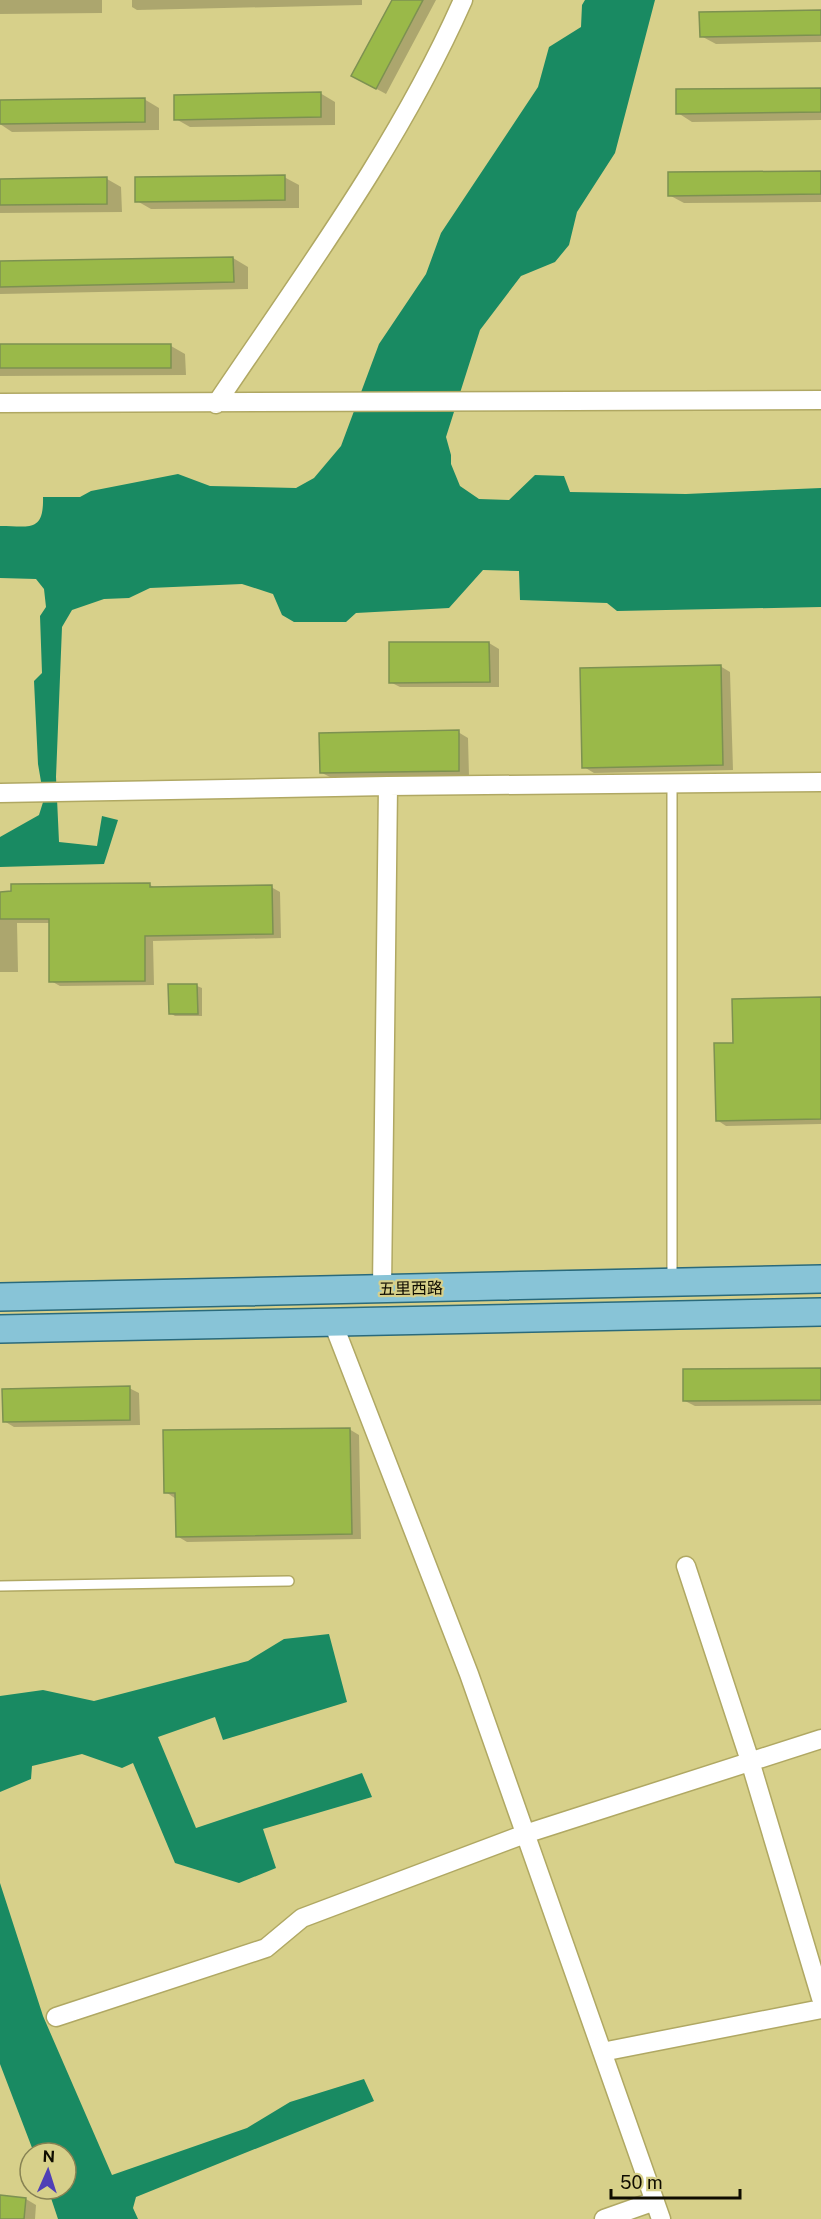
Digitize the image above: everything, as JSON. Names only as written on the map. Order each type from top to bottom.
[{"type":"main road","name":"五里西路","points":[[0,1297],[821,1279]]},
{"type":"main road","name":"五里西路","points":[[0,1329],[821,1312]]},
{"type":"street","points":[[216,404],[370,174],[444,41],[463,0]]},
{"type":"street","points":[[0,403],[821,400]]},
{"type":"street","points":[[0,793],[388,786],[821,782]]},
{"type":"street","points":[[382,1289],[388,786]]},
{"type":"street","points":[[333,1323],[469,1674],[662,2219]]},
{"type":"street","points":[[686,1566],[750,1761],[821,1998]]},
{"type":"street","points":[[56,2017],[266,1948],[302,1918],[525,1834],[821,1739]]},
{"type":"street","points":[[602,2052],[821,2009]]},
{"type":"street","points":[[604,2219],[655,2200]]},
{"type":"lane","points":[[672,785],[672,1283]]},
{"type":"lane","points":[[0,1586],[289,1581]]},
{"type":"shaded area","points":[[585,0],[655,0],[615,153],[577,212],[569,245],[555,262],[521,276],[480,330],[446,437],[451,464],[460,486],[479,499],[509,500],[535,475],[564,476],[570,492],[686,494],[821,488],[821,607],[617,611],[607,603],[520,600],[519,571],[483,570],[449,608],[356,613],[346,622],[294,622],[282,615],[273,594],[242,584],[150,588],[129,598],[104,599],[72,610],[62,627],[56,777],[59,842],[97,846],[102,816],[118,820],[104,864],[0,867],[0,837],[39,815],[44,799],[38,764],[34,681],[42,673],[40,616],[46,607],[44,589],[36,579],[0,578],[0,526],[33,525],[41,517],[43,497],[80,497],[91,491],[178,474],[210,486],[296,488],[314,478],[341,446],[379,344],[426,274],[441,233],[538,87],[549,47],[581,27],[582,5]]},
{"type":"shaded area","points":[[329,1634],[347,1702],[223,1740],[215,1717],[158,1737],[196,1828],[362,1773],[372,1797],[263,1829],[276,1868],[239,1883],[175,1863],[133,1763],[122,1768],[82,1754],[32,1766],[31,1779],[0,1792],[0,1696],[43,1690],[94,1701],[248,1661],[284,1639]]},
{"type":"shaded area","points":[[0,1883],[43,2016],[112,2175],[247,2128],[290,2102],[364,2079],[374,2101],[136,2197],[133,2208],[138,2219],[58,2219],[52,2201],[78,2201],[78,2141],[29,2141],[0,2064]]},
{"type":"building","points":[[392,0],[423,0],[376,89],[351,76]]},
{"type":"building","points":[[821,10],[821,35],[700,37],[699,12]]},
{"type":"building","points":[[821,88],[821,112],[676,114],[676,89]]},
{"type":"building","points":[[321,92],[321,117],[174,120],[174,95]]},
{"type":"building","points":[[145,98],[145,122],[0,124],[0,100]]},
{"type":"building","points":[[821,171],[821,194],[668,196],[668,172]]},
{"type":"building","points":[[285,175],[285,200],[135,202],[135,177]]},
{"type":"building","points":[[107,177],[107,204],[0,205],[0,179]]},
{"type":"building","points":[[233,257],[234,282],[0,287],[0,261]]},
{"type":"building","points":[[0,344],[171,344],[171,368],[0,368]]},
{"type":"building","points":[[389,642],[489,642],[490,682],[389,683]]},
{"type":"building","points":[[721,665],[723,765],[582,768],[580,668]]},
{"type":"building","points":[[459,730],[459,771],[320,773],[319,733]]},
{"type":"building","points":[[150,883],[150,887],[272,885],[273,934],[145,936],[145,981],[49,982],[49,919],[0,919],[0,892],[11,891],[11,884]]},
{"type":"building","points":[[168,984],[197,984],[198,1014],[169,1014]]},
{"type":"building","points":[[821,997],[821,1119],[716,1121],[714,1043],[733,1043],[732,999]]},
{"type":"building","points":[[821,1368],[821,1400],[683,1401],[683,1369]]},
{"type":"building","points":[[130,1386],[130,1420],[3,1422],[2,1389]]},
{"type":"building","points":[[350,1428],[352,1534],[176,1537],[175,1493],[164,1493],[163,1430]]},
{"type":"building","points":[[0,2195],[18,2197],[18,2201],[26,2201],[24,2219],[0,2219]]}]
